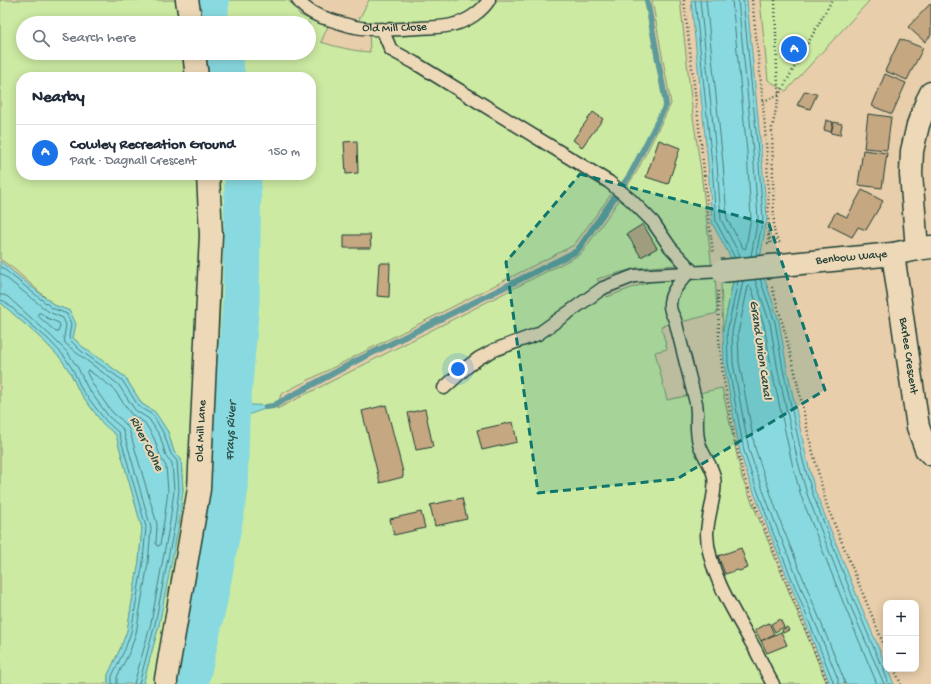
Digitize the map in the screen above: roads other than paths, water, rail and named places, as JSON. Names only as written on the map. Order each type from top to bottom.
[{"type":"street","points":[[187,0],[190,16]]},
{"type":"street","points":[[195,60],[196,72]]},
{"type":"street","points":[[924,248],[911,174],[912,151],[918,125],[931,93]]},
{"type":"street","name":"Old Mill Lane","points":[[166,684],[199,489],[211,235],[208,180]]},
{"type":"street","name":"Benbow Waye","points":[[718,278],[770,268],[893,254],[924,248]]},
{"type":"street","name":"Barlee Crescent","points":[[893,254],[918,427],[926,449],[931,454]]},
{"type":"lane","name":"Old Mill Close","points":[[298,0],[307,8],[322,17],[355,27],[382,29],[441,27],[454,25],[467,19],[484,7],[489,0]]},
{"type":"lane","points":[[382,29],[392,50],[608,182],[631,200],[653,222],[691,272]]},
{"type":"lane","points":[[691,272],[677,285],[673,293],[670,309],[676,323],[697,407],[697,431],[699,443],[702,453],[714,476],[707,533],[709,550],[713,566],[723,590],[773,684]]},
{"type":"lane","points":[[444,388],[479,358],[494,350],[538,334],[603,288],[634,276],[691,272],[718,278]]},
{"type":"water","name":"Grand Union Canal","points":[[691,0],[747,0],[767,218],[760,259],[763,274],[779,321],[787,369],[815,491],[883,659],[883,672],[888,672],[894,684],[830,684],[748,477],[740,452],[724,364],[723,331],[734,277],[732,260],[712,223],[708,164]]},
{"type":"water","name":"River Colne","points":[[0,261],[54,305],[70,311],[76,324],[73,338],[83,347],[125,377],[142,404],[155,412],[168,432],[174,452],[181,459],[183,490],[179,524],[159,625],[143,684],[108,684],[108,675],[127,631],[139,561],[142,528],[116,435],[103,424],[79,391],[70,372],[61,359],[45,342],[0,302]]},
{"type":"water","points":[[233,404],[273,406],[231,421]]},
{"type":"waterway","name":"Frays River","points":[[210,16],[211,0]]},
{"type":"waterway","points":[[266,407],[273,406],[356,361],[577,251],[630,175],[666,105],[647,0]]},
{"type":"waterway","name":"Frays River","points":[[224,60],[226,72]]},
{"type":"waterway","name":"Frays River","points":[[190,684],[208,605],[229,495],[231,421],[241,302],[243,180]]},
{"type":"place","name":"Cowley Recreation Ground","points":[[794,49]]}]
